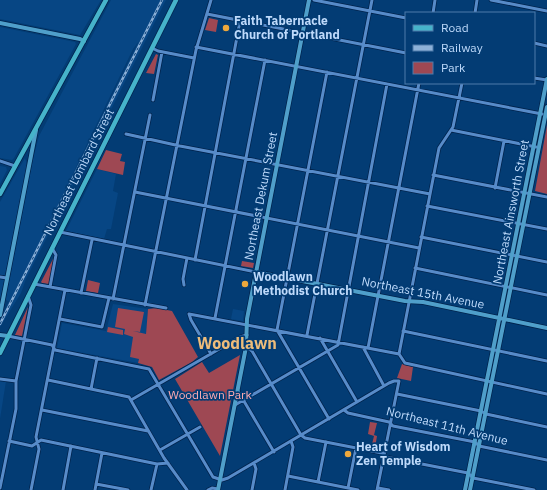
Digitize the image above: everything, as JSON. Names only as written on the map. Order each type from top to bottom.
[{"type":"main road","points":[[0,194],[106,0]]},
{"type":"main road","name":"Northeast Lombard Street","points":[[0,353],[176,0]]},
{"type":"street","points":[[145,305],[196,47],[211,0]]},
{"type":"street","name":"Northeast Dekum Street","points":[[218,490],[246,347],[247,325],[266,218],[309,0]]},
{"type":"street","points":[[314,0],[405,18]]},
{"type":"street","points":[[307,336],[372,0]]},
{"type":"street","points":[[433,12],[435,0]]},
{"type":"street","points":[[475,12],[477,0]]},
{"type":"street","points":[[491,0],[547,11]]},
{"type":"street","points":[[207,14],[405,53]]},
{"type":"street","points":[[195,260],[240,21]]},
{"type":"street","points":[[0,23],[84,41]]},
{"type":"street","points":[[535,43],[547,46]]},
{"type":"street","points":[[196,47],[546,115]]},
{"type":"street","points":[[152,48],[162,52],[194,58]]},
{"type":"street","points":[[153,100],[162,52]]},
{"type":"street","points":[[215,318],[265,60]]},
{"type":"street","points":[[326,72],[277,330],[329,419]]},
{"type":"street","points":[[535,78],[547,80]]},
{"type":"street","name":"Northeast Ainsworth Street","points":[[470,490],[505,319],[513,256],[547,80]]},
{"type":"street","points":[[235,405],[272,385],[337,345],[388,84]]},
{"type":"street","points":[[368,348],[419,84]]},
{"type":"street","points":[[462,84],[451,130],[440,145],[433,175],[399,354],[405,363],[547,394]]},
{"type":"street","name":"Northeast Ainsworth Street","points":[[465,490],[500,318],[518,256],[547,107]]},
{"type":"street","points":[[113,299],[150,115]]},
{"type":"street","points":[[0,315],[36,130]]},
{"type":"street","points":[[451,130],[539,148]]},
{"type":"street","points":[[126,134],[246,159],[430,194]]},
{"type":"street","points":[[495,188],[504,141]]},
{"type":"street","points":[[24,150],[30,161]]},
{"type":"street","points":[[0,161],[15,166]]},
{"type":"street","points":[[433,175],[547,197]]},
{"type":"street","points":[[135,192],[419,248]]},
{"type":"street","points":[[427,206],[547,229]]},
{"type":"street","name":"Northeast 15th Avenue","points":[[60,232],[92,240],[547,328]]},
{"type":"street","points":[[421,237],[547,262]]},
{"type":"street","points":[[81,293],[92,240]]},
{"type":"street","points":[[50,287],[56,256],[52,248]]},
{"type":"street","points":[[184,285],[182,279],[187,258]]},
{"type":"street","points":[[415,268],[547,295]]},
{"type":"street","points":[[0,277],[7,278]]},
{"type":"street","points":[[34,284],[166,308]]},
{"type":"street","points":[[31,490],[39,449],[36,437],[65,290]]},
{"type":"street","points":[[0,488],[16,406],[16,381],[31,305],[28,296]]},
{"type":"street","points":[[60,319],[103,326],[109,298]]},
{"type":"street","points":[[211,354],[188,314],[399,354]]},
{"type":"street","points":[[403,331],[547,361]]},
{"type":"street","points":[[0,335],[52,345],[55,350],[150,369],[213,477],[220,480],[228,478],[274,452],[384,386],[394,381],[399,381],[377,489],[388,490]]},
{"type":"street","points":[[131,400],[247,335]]},
{"type":"street","points":[[320,338],[357,402]]},
{"type":"street","points":[[246,347],[252,351],[301,435],[305,438],[382,453],[384,455],[468,473],[473,478],[534,490]]},
{"type":"street","points":[[363,347],[384,386]]},
{"type":"street","points":[[91,389],[97,358]]},
{"type":"street","points":[[0,379],[16,381]]},
{"type":"street","points":[[48,380],[128,397],[168,463],[187,490]]},
{"type":"street","points":[[238,391],[274,452]]},
{"type":"street","points":[[397,394],[481,411],[486,414],[547,427]]},
{"type":"street","points":[[42,410],[148,431]]},
{"type":"street","name":"Northeast 11th Avenue","points":[[344,410],[348,413],[389,422],[391,424],[475,442],[479,446],[547,460]]},
{"type":"street","points":[[160,450],[200,427]]},
{"type":"street","points":[[9,441],[32,446],[41,440],[157,464],[168,463]]},
{"type":"street","points":[[285,490],[294,446],[291,441]]},
{"type":"street","points":[[318,482],[326,442]]},
{"type":"street","points":[[63,490],[71,446]]},
{"type":"street","points":[[348,488],[356,448]]},
{"type":"street","points":[[95,490],[102,453]]},
{"type":"street","points":[[252,490],[256,469],[254,463]]},
{"type":"street","points":[[151,490],[157,464]]},
{"type":"street","points":[[288,476],[358,490]]},
{"type":"street","points":[[96,484],[128,490]]},
{"type":"street","points":[[208,490],[212,488],[218,490]]},
{"type":"shaded area","points":[[0,0],[101,0],[80,35],[0,19]]},
{"type":"shaded area","points":[[111,0],[166,0],[26,279],[21,293],[0,327],[0,322],[9,301],[5,300],[33,159],[39,136]],"holes":[[[139,41],[60,200],[133,49]]]},
{"type":"shaded area","points":[[0,27],[75,42],[76,44],[12,160],[0,158]]},
{"type":"shaded area","points":[[25,158],[27,166],[0,305],[0,202]]},
{"type":"shaded area","points":[[0,166],[6,167],[7,170],[0,184]]},
{"type":"shaded area","points":[[97,169],[116,174],[113,191],[118,193],[111,229],[107,229],[104,239],[66,231]]},
{"type":"shaded area","points":[[113,304],[148,309],[146,334],[138,363],[57,348],[62,323],[106,331]]},
{"type":"shaded area","points":[[233,309],[244,311],[243,321],[231,319]]},
{"type":"shaded area","points":[[0,380],[6,381],[0,419]]},
{"type":"green space","points":[[209,18],[218,20],[216,32],[205,30]]},
{"type":"green space","points":[[156,54],[158,55],[154,74],[146,73]]},
{"type":"green space","points":[[547,125],[547,194],[535,191]]},
{"type":"green space","points":[[106,150],[122,154],[120,161],[125,162],[123,175],[97,169]]},
{"type":"green space","points":[[54,257],[49,284],[42,283],[41,282]]},
{"type":"green space","points":[[242,261],[254,263],[253,268],[241,266]]},
{"type":"green space","points":[[88,280],[100,283],[98,293],[86,291]]},
{"type":"green space","points":[[28,307],[22,336],[15,335],[27,309]]},
{"type":"green space","name":"Woodlawn Park","points":[[118,308],[144,312],[140,332],[133,331],[146,334],[148,309],[157,308],[172,311],[198,357],[192,362],[159,380],[152,367],[138,363],[139,359],[130,357],[133,337],[124,334],[125,329],[115,327]]},
{"type":"green space","points":[[108,327],[123,330],[123,335],[107,332]]},
{"type":"green space","name":"Woodlawn Park","points":[[240,355],[220,456],[175,379],[202,362],[209,373]]},
{"type":"green space","points":[[402,364],[413,367],[411,381],[397,378]]},
{"type":"green space","points":[[370,422],[377,423],[374,435],[377,436],[375,448],[371,448],[374,436],[368,434]]},
{"type":"railway","points":[[0,324],[162,0]]},
{"type":"place","name":"Faith Tabernacle Church of Portland","points":[[226,28]]},
{"type":"place","name":"Woodlawn Methodist Church","points":[[245,284]]},
{"type":"place","name":"Heart of Wisdom Zen Temple","points":[[348,454]]},
{"type":"district","name":"Woodlawn","points":[[237,343]]}]
